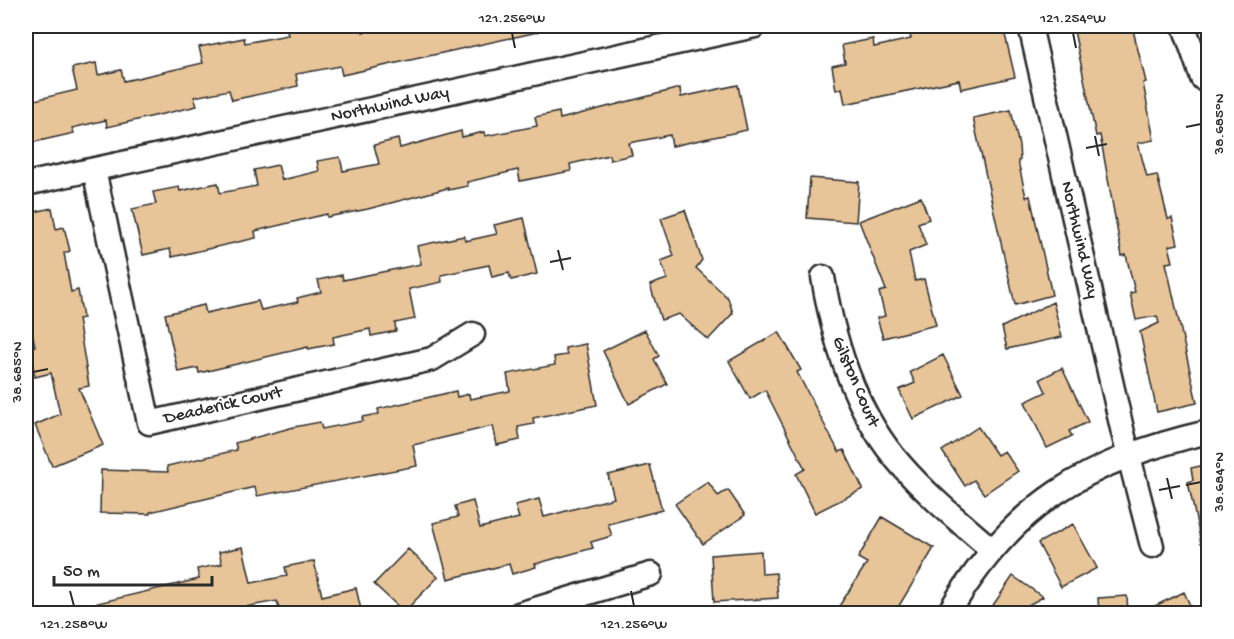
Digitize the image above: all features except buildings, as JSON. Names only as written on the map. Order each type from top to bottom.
[{"type":"street","name":"Northwind Way","points":[[26,184],[755,26]]},
{"type":"street","name":"Northwind Way","points":[[1030,26],[1128,453],[1152,546]]},
{"type":"street","points":[[1184,26],[1202,78],[1209,83]]},
{"type":"street","name":"Deaderick Court","points":[[94,170],[149,423],[432,359],[473,333]]},
{"type":"street","name":"Gilston Court","points":[[823,277],[830,321],[842,360],[875,431],[921,487],[992,549]]},
{"type":"street","points":[[948,614],[992,549],[1053,495],[1078,478],[1128,453],[1209,432]]},
{"type":"street","points":[[519,614],[651,574]]}]
